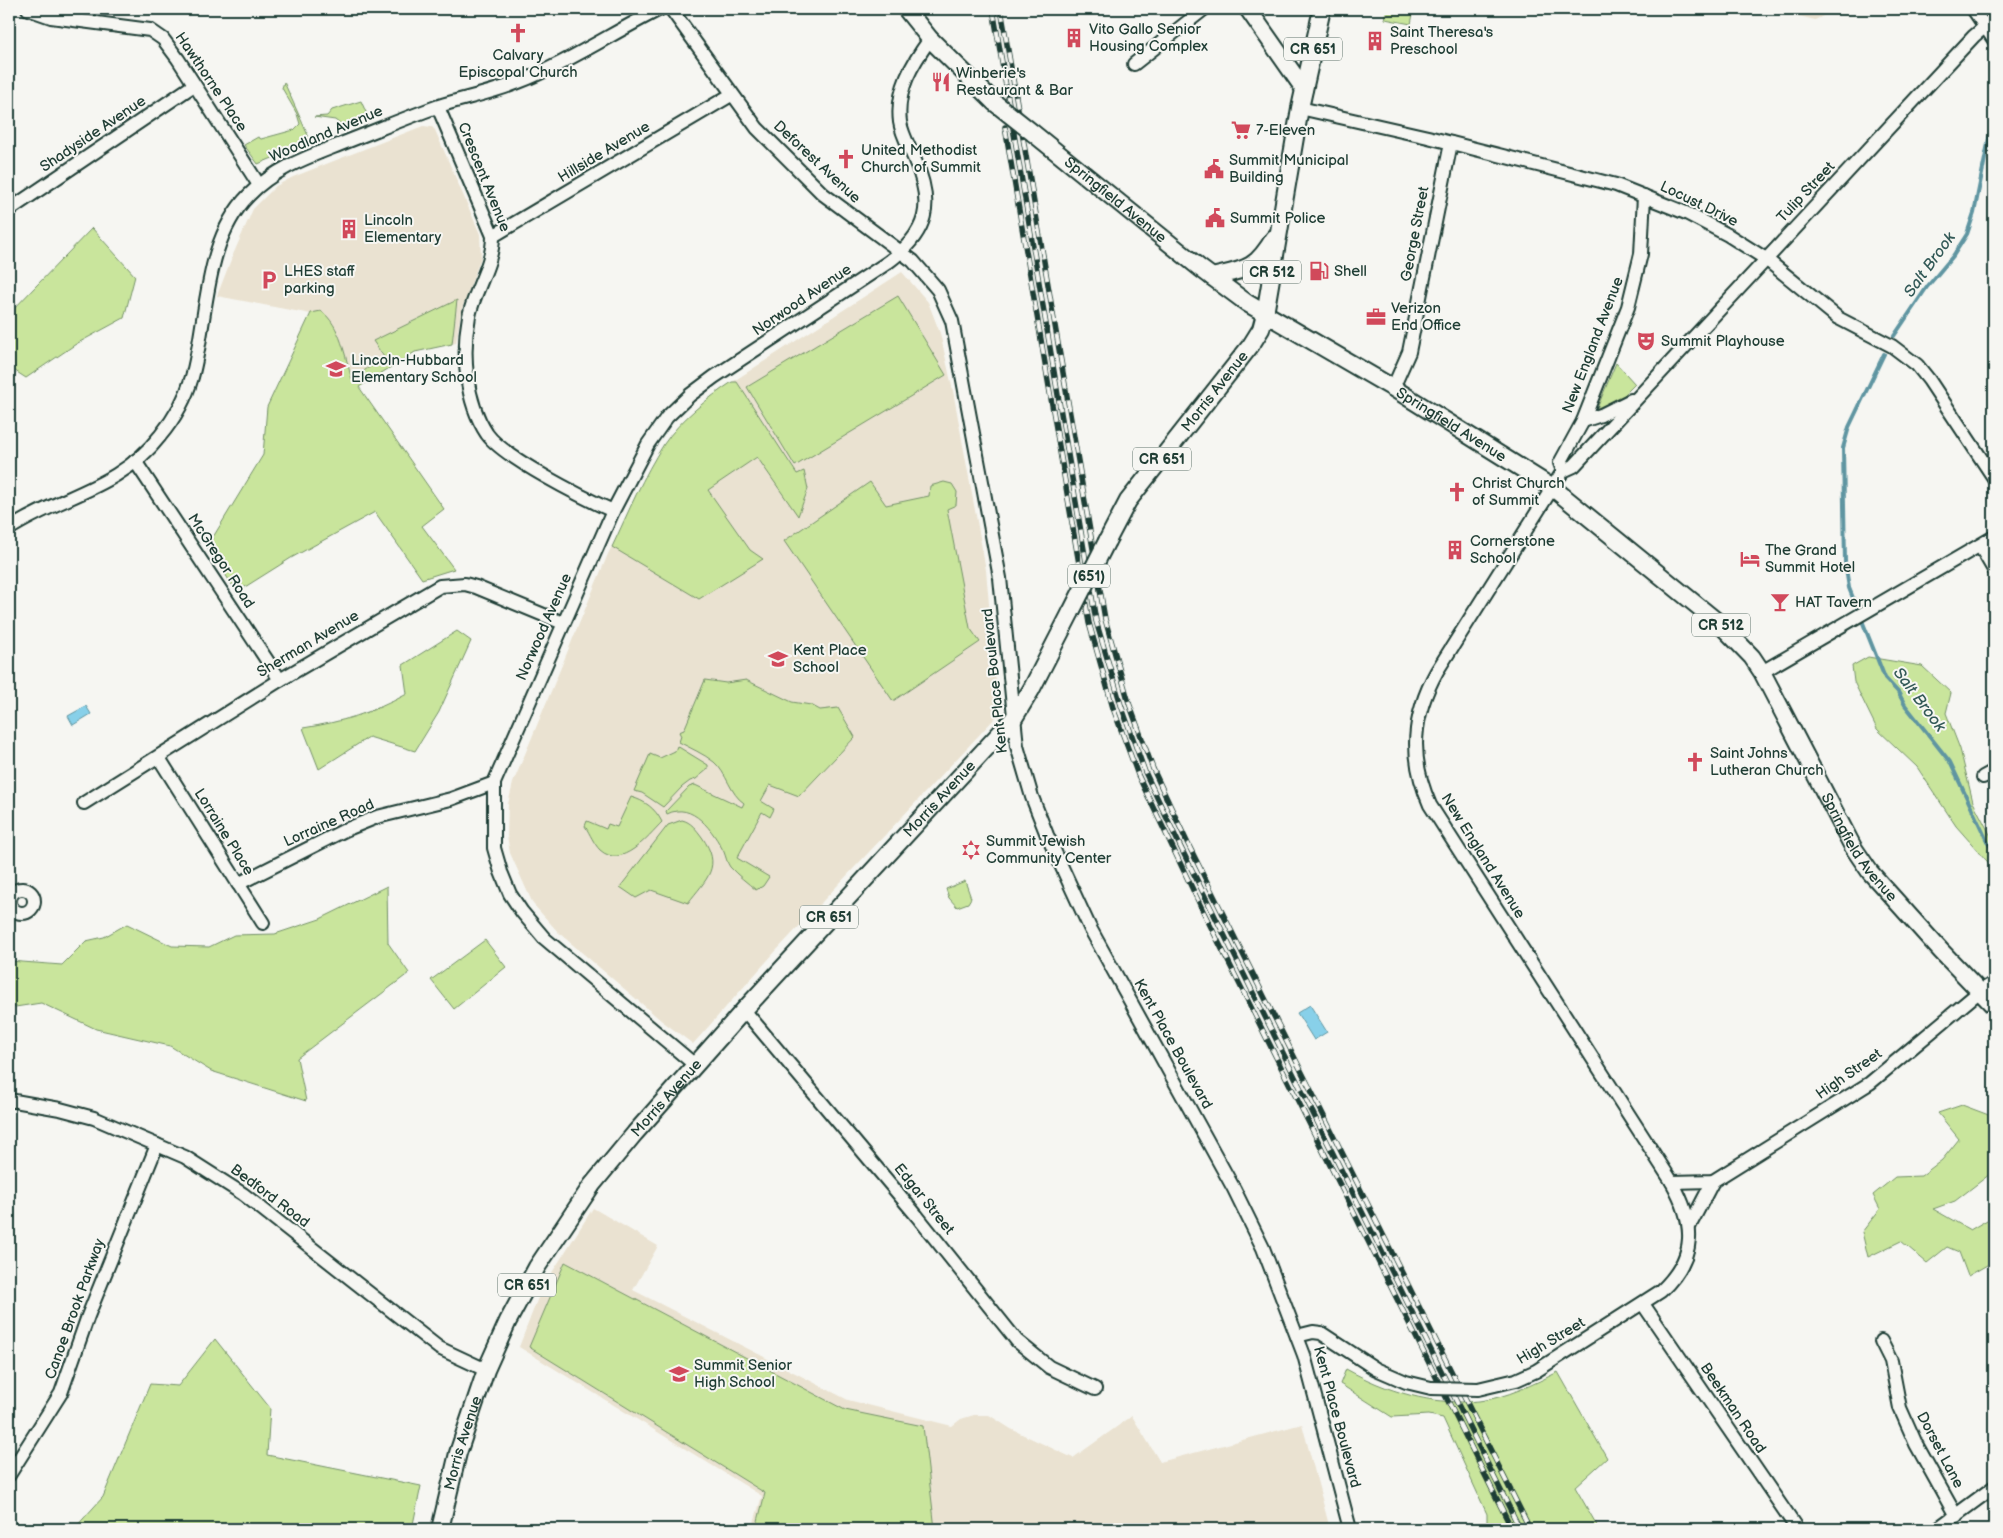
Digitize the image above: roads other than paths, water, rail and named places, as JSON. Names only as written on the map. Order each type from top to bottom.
[{"type":"main road","name":"Springfield Avenue","points":[[906,9],[930,39],[994,103],[1212,277],[1265,314],[1393,388],[1553,488],[1720,624],[1752,657],[1762,672],[1852,847],[1870,872],[1994,1006]]},
{"type":"main road","points":[[1248,9],[1304,89]]},
{"type":"main road","name":"Morris Avenue","points":[[440,1529],[458,1452],[486,1370],[508,1321],[537,1267],[570,1218],[635,1133],[695,1065],[1014,718],[1032,690],[1128,501],[1251,345],[1261,329],[1300,108],[1322,9]]},
{"type":"main road","points":[[1212,277],[1237,272],[1259,261],[1279,230]]},
{"type":"street","name":"Hawthorne Place","points":[[28,9],[51,17],[150,30],[163,39],[259,185]]},
{"type":"street","name":"Woodland Avenue","points":[[9,529],[30,516],[106,483],[135,461],[160,438],[177,412],[192,378],[207,289],[216,257],[236,212],[259,185],[277,171],[300,160],[438,107],[514,84],[540,73],[660,9]]},
{"type":"street","name":"Deforest Avenue","points":[[671,9],[731,95],[782,156],[823,194],[870,230],[903,251]]},
{"type":"street","points":[[1134,64],[1204,9]]},
{"type":"street","points":[[1973,9],[1989,22],[1994,40]]},
{"type":"street","name":"Tulip Street","points":[[1553,488],[1563,471],[1574,466],[1989,22]]},
{"type":"street","points":[[903,251],[913,241],[920,227],[926,206],[920,175],[900,122],[901,97],[909,72],[930,39]]},
{"type":"street","name":"Shadyside Avenue","points":[[9,210],[194,85]]},
{"type":"street","name":"Hillside Avenue","points":[[493,236],[731,95]]},
{"type":"street","name":"Crescent Avenue","points":[[438,107],[493,236],[493,250],[470,312],[465,337],[470,390],[482,425],[495,443],[516,458],[613,511]]},
{"type":"street","name":"Locust Drive","points":[[1300,108],[1451,143],[1616,186],[1686,213],[1728,235],[1766,259],[1838,318],[1892,346],[1917,365],[1994,478]]},
{"type":"street","name":"George Street","points":[[1393,388],[1409,352],[1451,143]]},
{"type":"street","name":"New England Avenue","points":[[1563,471],[1560,463],[1583,421],[1634,288],[1641,254],[1644,196]]},
{"type":"street","name":"Norwood Avenue","points":[[695,1065],[544,938],[522,912],[501,872],[494,848],[494,783],[613,511],[648,444],[667,417],[690,395],[903,251]]},
{"type":"street","name":"Kent Place Boulevard","points":[[903,251],[933,283],[952,321],[1000,578],[1017,746],[1032,797],[1067,880],[1090,928],[1254,1228],[1297,1336],[1314,1392],[1350,1529]]},
{"type":"street","name":"Tulip Street","points":[[1583,421],[1617,408],[1644,392]]},
{"type":"street","name":"McGregor Road","points":[[135,461],[280,680]]},
{"type":"street","name":"New England Avenue","points":[[1553,488],[1429,686],[1418,718],[1416,736],[1419,776],[1435,813],[1672,1182],[1682,1201]]},
{"type":"street","points":[[1762,672],[1994,538]]},
{"type":"street","points":[[1980,546],[1994,570]]},
{"type":"street","name":"Sherman Avenue","points":[[84,803],[280,680],[426,592],[453,584],[476,587],[563,623]]},
{"type":"street","name":"Lorraine Place","points":[[158,758],[263,923]]},
{"type":"street","name":"Lorraine Road","points":[[238,884],[346,830],[377,817],[451,799],[494,783]]},
{"type":"street","name":"High Street","points":[[1297,1336],[1313,1332],[1322,1333],[1376,1369],[1406,1382],[1431,1388],[1478,1389],[1500,1385],[1531,1373],[1643,1304],[1672,1280],[1682,1266],[1687,1253],[1690,1225],[1713,1181],[1870,1083],[1980,991],[1994,983]]},
{"type":"street","name":"Edgar Street","points":[[744,1010],[917,1216],[1018,1341],[1049,1367],[1095,1388]]},
{"type":"street","name":"Bedford Road","points":[[9,1100],[60,1109],[94,1118],[185,1156],[243,1194],[438,1348],[486,1370]]},
{"type":"street","name":"Canoe Brook Parkway","points":[[9,1476],[61,1394],[88,1316],[157,1145]]},
{"type":"street","points":[[1672,1182],[1713,1181]]},
{"type":"street","name":"High Street","points":[[1682,1201],[1690,1225]]},
{"type":"street","name":"Beekman Road","points":[[1643,1304],[1797,1529]]},
{"type":"street","name":"Dorset Lane","points":[[1881,1341],[1891,1361],[1900,1408],[1916,1444],[1956,1516]]},
{"type":"street","points":[[1937,1529],[1994,1487]]},
{"type":"water","points":[[86,706],[91,714],[73,725],[68,716]]},
{"type":"water","points":[[1310,1005],[1327,1032],[1314,1040],[1297,1013]]},
{"type":"waterway","name":"Salt Brook","points":[[1894,336],[1927,287],[1953,256],[1967,234],[1974,213],[1994,114]]},
{"type":"waterway","name":"Salt Brook","points":[[1884,354],[1849,427],[1843,448],[1845,562],[1849,588],[1885,678],[1898,692],[1905,705],[1950,762],[1994,852]]},
{"type":"railway","points":[[993,9],[1096,621],[1121,705],[1145,772],[1181,848],[1520,1529]]},
{"type":"railway","points":[[1001,9],[1105,619],[1129,703],[1153,769],[1188,844],[1530,1529]]},
{"type":"railway","points":[[1005,127],[1089,623],[1113,708],[1138,775],[1204,913],[1512,1529]]},
{"type":"place","name":"Calvary Episcopal Church","points":[[518,33]]},
{"type":"place","name":"Vito Gallo Senior Housing Complex","points":[[1074,38]]},
{"type":"place","name":"Saint Theresa's Preschool","points":[[1375,41]]},
{"type":"place","name":"Winberie's Restaurant & Bar","points":[[941,82]]},
{"type":"place","name":"7-Eleven","points":[[1241,130]]},
{"type":"place","name":"United Methodist Church of Summit","points":[[846,159]]},
{"type":"place","name":"Summit Municipal Building","points":[[1214,169]]},
{"type":"place","name":"Summit Police","points":[[1215,218]]},
{"type":"place","name":"Lincoln Elementary","points":[[349,229]]},
{"type":"place","name":"Shell","points":[[1319,271]]},
{"type":"place","name":"LHES staff parking","points":[[269,280]]},
{"type":"place","name":"Verizon End Office","points":[[1376,317]]},
{"type":"place","name":"Summit Playhouse","points":[[1646,341]]},
{"type":"place","name":"Lincoln-Hubbard Elementary School","points":[[336,369]]},
{"type":"place","name":"Christ Church of Summit","points":[[1457,492]]},
{"type":"place","name":"Cornerstone School","points":[[1455,550]]},
{"type":"place","name":"The Grand Summit Hotel","points":[[1750,559]]},
{"type":"place","name":"HAT Tavern","points":[[1780,602]]},
{"type":"place","name":"Kent Place School","points":[[778,659]]},
{"type":"place","name":"Saint Johns Lutheran Church","points":[[1695,762]]},
{"type":"place","name":"Summit Jewish Community Center","points":[[971,850]]},
{"type":"place","name":"Summit Senior High School","points":[[679,1374]]}]
